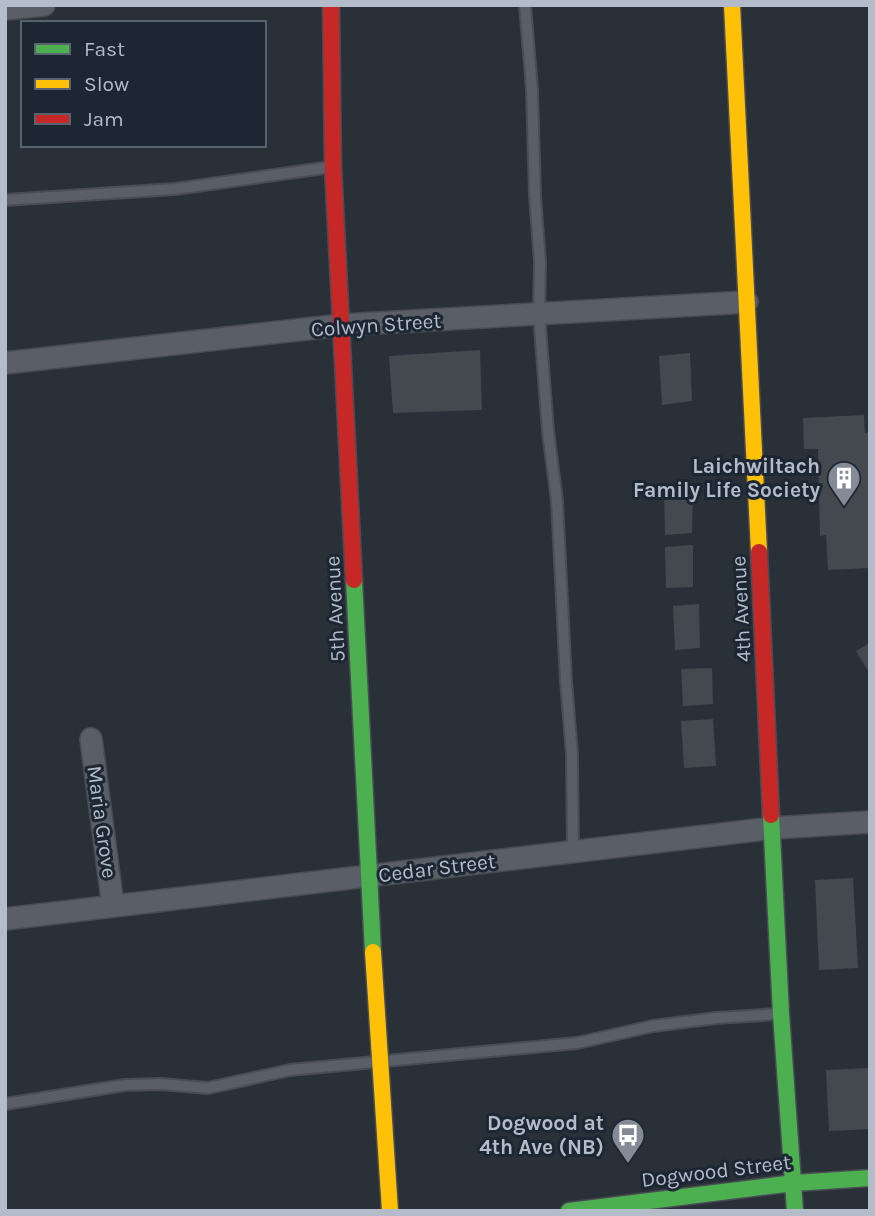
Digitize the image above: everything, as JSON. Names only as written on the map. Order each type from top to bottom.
[{"type":"street","points":[[5,9],[44,5]]},
{"type":"street","name":"5th Avenue","points":[[331,5],[334,167],[379,1063],[390,1211]]},
{"type":"street","name":"4th Avenue","points":[[732,5],[781,1014],[795,1211]]},
{"type":"street","name":"Colwyn Street","points":[[5,363],[342,325],[747,302]]},
{"type":"street","name":"Maria Grove","points":[[91,739],[113,906]]},
{"type":"street","name":"Cedar Street","points":[[5,919],[773,828],[870,822]]},
{"type":"street","name":"Dogwood Street","points":[[569,1211],[794,1183],[870,1178]]},
{"type":"lane","points":[[525,5],[540,262],[539,314],[548,431],[557,501],[572,754],[573,852]]},
{"type":"lane","points":[[5,200],[175,189],[334,167]]},
{"type":"lane","points":[[5,1104],[124,1085],[161,1084],[208,1088],[290,1070],[577,1043],[653,1026],[781,1014]]},
{"type":"building","points":[[480,350],[482,410],[393,413],[389,356]]},
{"type":"building","points":[[690,353],[692,401],[662,405],[659,356]]},
{"type":"building","name":"Laichwiltach Family Life Society","points":[[864,415],[865,433],[870,432],[870,568],[828,570],[826,535],[820,536],[818,449],[804,449],[803,418]]},
{"type":"building","points":[[664,486],[693,486],[692,533],[665,535]]},
{"type":"building","points":[[693,545],[693,587],[666,588],[665,547]]},
{"type":"building","points":[[699,604],[700,648],[675,650],[673,606]]},
{"type":"building","points":[[870,643],[870,674],[856,651]]},
{"type":"building","points":[[712,668],[713,704],[683,706],[681,669]]},
{"type":"building","points":[[713,719],[716,766],[684,768],[681,721]]},
{"type":"building","points":[[853,878],[858,968],[819,970],[815,880]]},
{"type":"building","points":[[870,1068],[870,1129],[829,1131],[826,1070]]},
{"type":"traffic: fast","points":[[354,580],[373,952]]},
{"type":"traffic: fast","points":[[771,815],[795,1211]]},
{"type":"traffic: fast","points":[[569,1211],[794,1183],[870,1178]]},
{"type":"traffic: slow","points":[[732,5],[759,552]]},
{"type":"traffic: slow","points":[[373,952],[390,1211]]},
{"type":"traffic: jam","points":[[331,5],[333,167],[354,580]]},
{"type":"traffic: jam","points":[[759,552],[771,815]]},
{"type":"place","name":"Laichwiltach Family Life Society","points":[[844,508]]},
{"type":"place","name":"Dogwood at 4th Ave (NB)","points":[[628,1165]]}]
